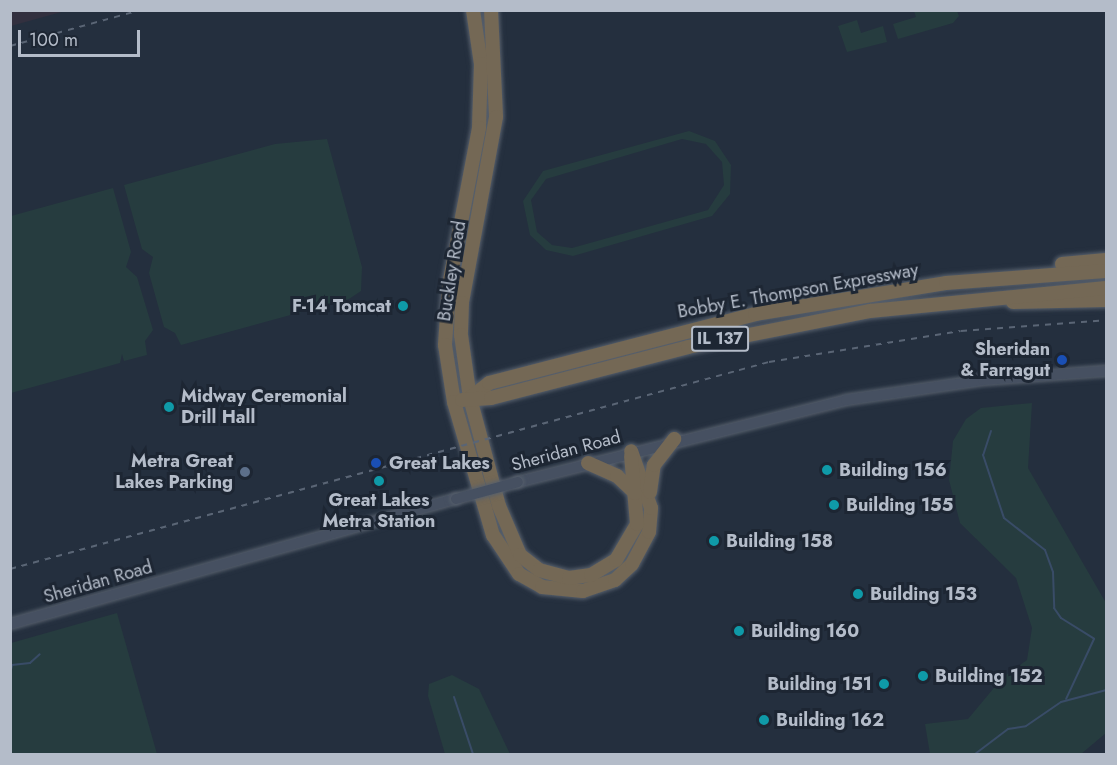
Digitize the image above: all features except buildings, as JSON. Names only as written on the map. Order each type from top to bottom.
[{"type":"highway","name":"Buckley Road","points":[[473,10],[481,64],[480,119],[444,330],[454,402],[493,535],[506,560],[531,582],[570,592],[615,580],[645,543],[643,496],[631,451]]},
{"type":"highway","name":"Buckley Road","points":[[491,10],[496,117],[461,314],[470,398],[509,540],[539,570],[581,578],[616,561],[635,532],[643,496]]},
{"type":"highway","points":[[968,281],[1107,260]]},
{"type":"highway","name":"Bobby E. Thompson Expressway","points":[[470,398],[489,383],[666,334],[841,298],[968,281],[1107,271]]},
{"type":"highway","name":"Bobby E. Thompson Expressway","points":[[454,402],[470,398],[498,397],[758,331],[981,297],[1107,288]]},
{"type":"highway","points":[[981,297],[1012,302],[1107,300]]},
{"type":"highway","points":[[588,463],[617,476],[643,496],[654,465],[674,439]]},
{"type":"main road","name":"Sheridan Road","points":[[10,624],[674,439],[856,398],[1107,371]]},
{"type":"shaded area","points":[[11,10],[65,10],[65,11],[11,26]]},
{"type":"green space","points":[[914,11],[957,11],[959,16],[953,23],[898,39],[893,24],[916,17]]},
{"type":"green space","points":[[857,20],[861,33],[883,26],[887,42],[847,52],[838,26]]},
{"type":"green space","points":[[689,131],[715,141],[731,165],[730,194],[712,216],[573,256],[546,250],[530,235],[523,201],[543,171]],"holes":[[[682,139],[706,144],[722,162],[724,185],[708,210],[572,248],[552,245],[537,232],[531,200],[546,179]]]},
{"type":"green space","points":[[327,139],[362,267],[361,291],[349,299],[181,345],[175,333],[164,327],[149,273],[153,257],[142,249],[124,185],[275,144]]},
{"type":"green space","points":[[113,188],[131,252],[126,267],[137,277],[153,330],[145,341],[147,355],[124,361],[122,354],[120,363],[11,393],[11,216]]},
{"type":"green space","points":[[1032,403],[1028,468],[1106,603],[1106,733],[1081,754],[930,754],[925,724],[968,719],[1003,677],[1027,660],[1032,628],[1016,578],[960,523],[949,480],[953,441],[966,419],[981,408]]},
{"type":"green space","points":[[117,613],[157,754],[11,754],[11,643]]},
{"type":"green space","points":[[452,675],[479,689],[510,754],[445,754],[428,696],[429,684]]},
{"type":"waterway","points":[[991,431],[983,455],[1004,518],[1045,550],[1053,572],[1054,608],[1061,618],[1094,639],[1066,699]]},
{"type":"waterway","points":[[10,674],[12,665],[30,663],[40,654]]},
{"type":"waterway","points":[[975,754],[1008,729],[1026,726],[1061,702],[1106,690]]},
{"type":"waterway","points":[[454,697],[473,754]]},
{"type":"railway","points":[[10,46],[141,10]]},
{"type":"railway","points":[[10,569],[769,362],[961,331],[1106,320]]},
{"type":"place","name":"F-14 Tomcat","points":[[403,306]]},
{"type":"place","name":"Sheridan & Farragut","points":[[1062,360]]},
{"type":"place","name":"Midway Ceremonial Drill Hall","points":[[169,407]]},
{"type":"place","name":"Great Lakes","points":[[376,463]]},
{"type":"place","name":"Building 156","points":[[827,470]]},
{"type":"place","name":"Metra Great Lakes Parking","points":[[245,472]]},
{"type":"place","name":"Great Lakes Metra Station","points":[[379,481]]},
{"type":"place","name":"Building 155","points":[[834,505]]},
{"type":"place","name":"Building 158","points":[[714,541]]},
{"type":"place","name":"Building 153","points":[[858,594]]},
{"type":"place","name":"Building 160","points":[[739,631]]},
{"type":"place","name":"Building 152","points":[[923,676]]},
{"type":"place","name":"Building 151","points":[[884,684]]},
{"type":"place","name":"Building 162","points":[[764,720]]}]
